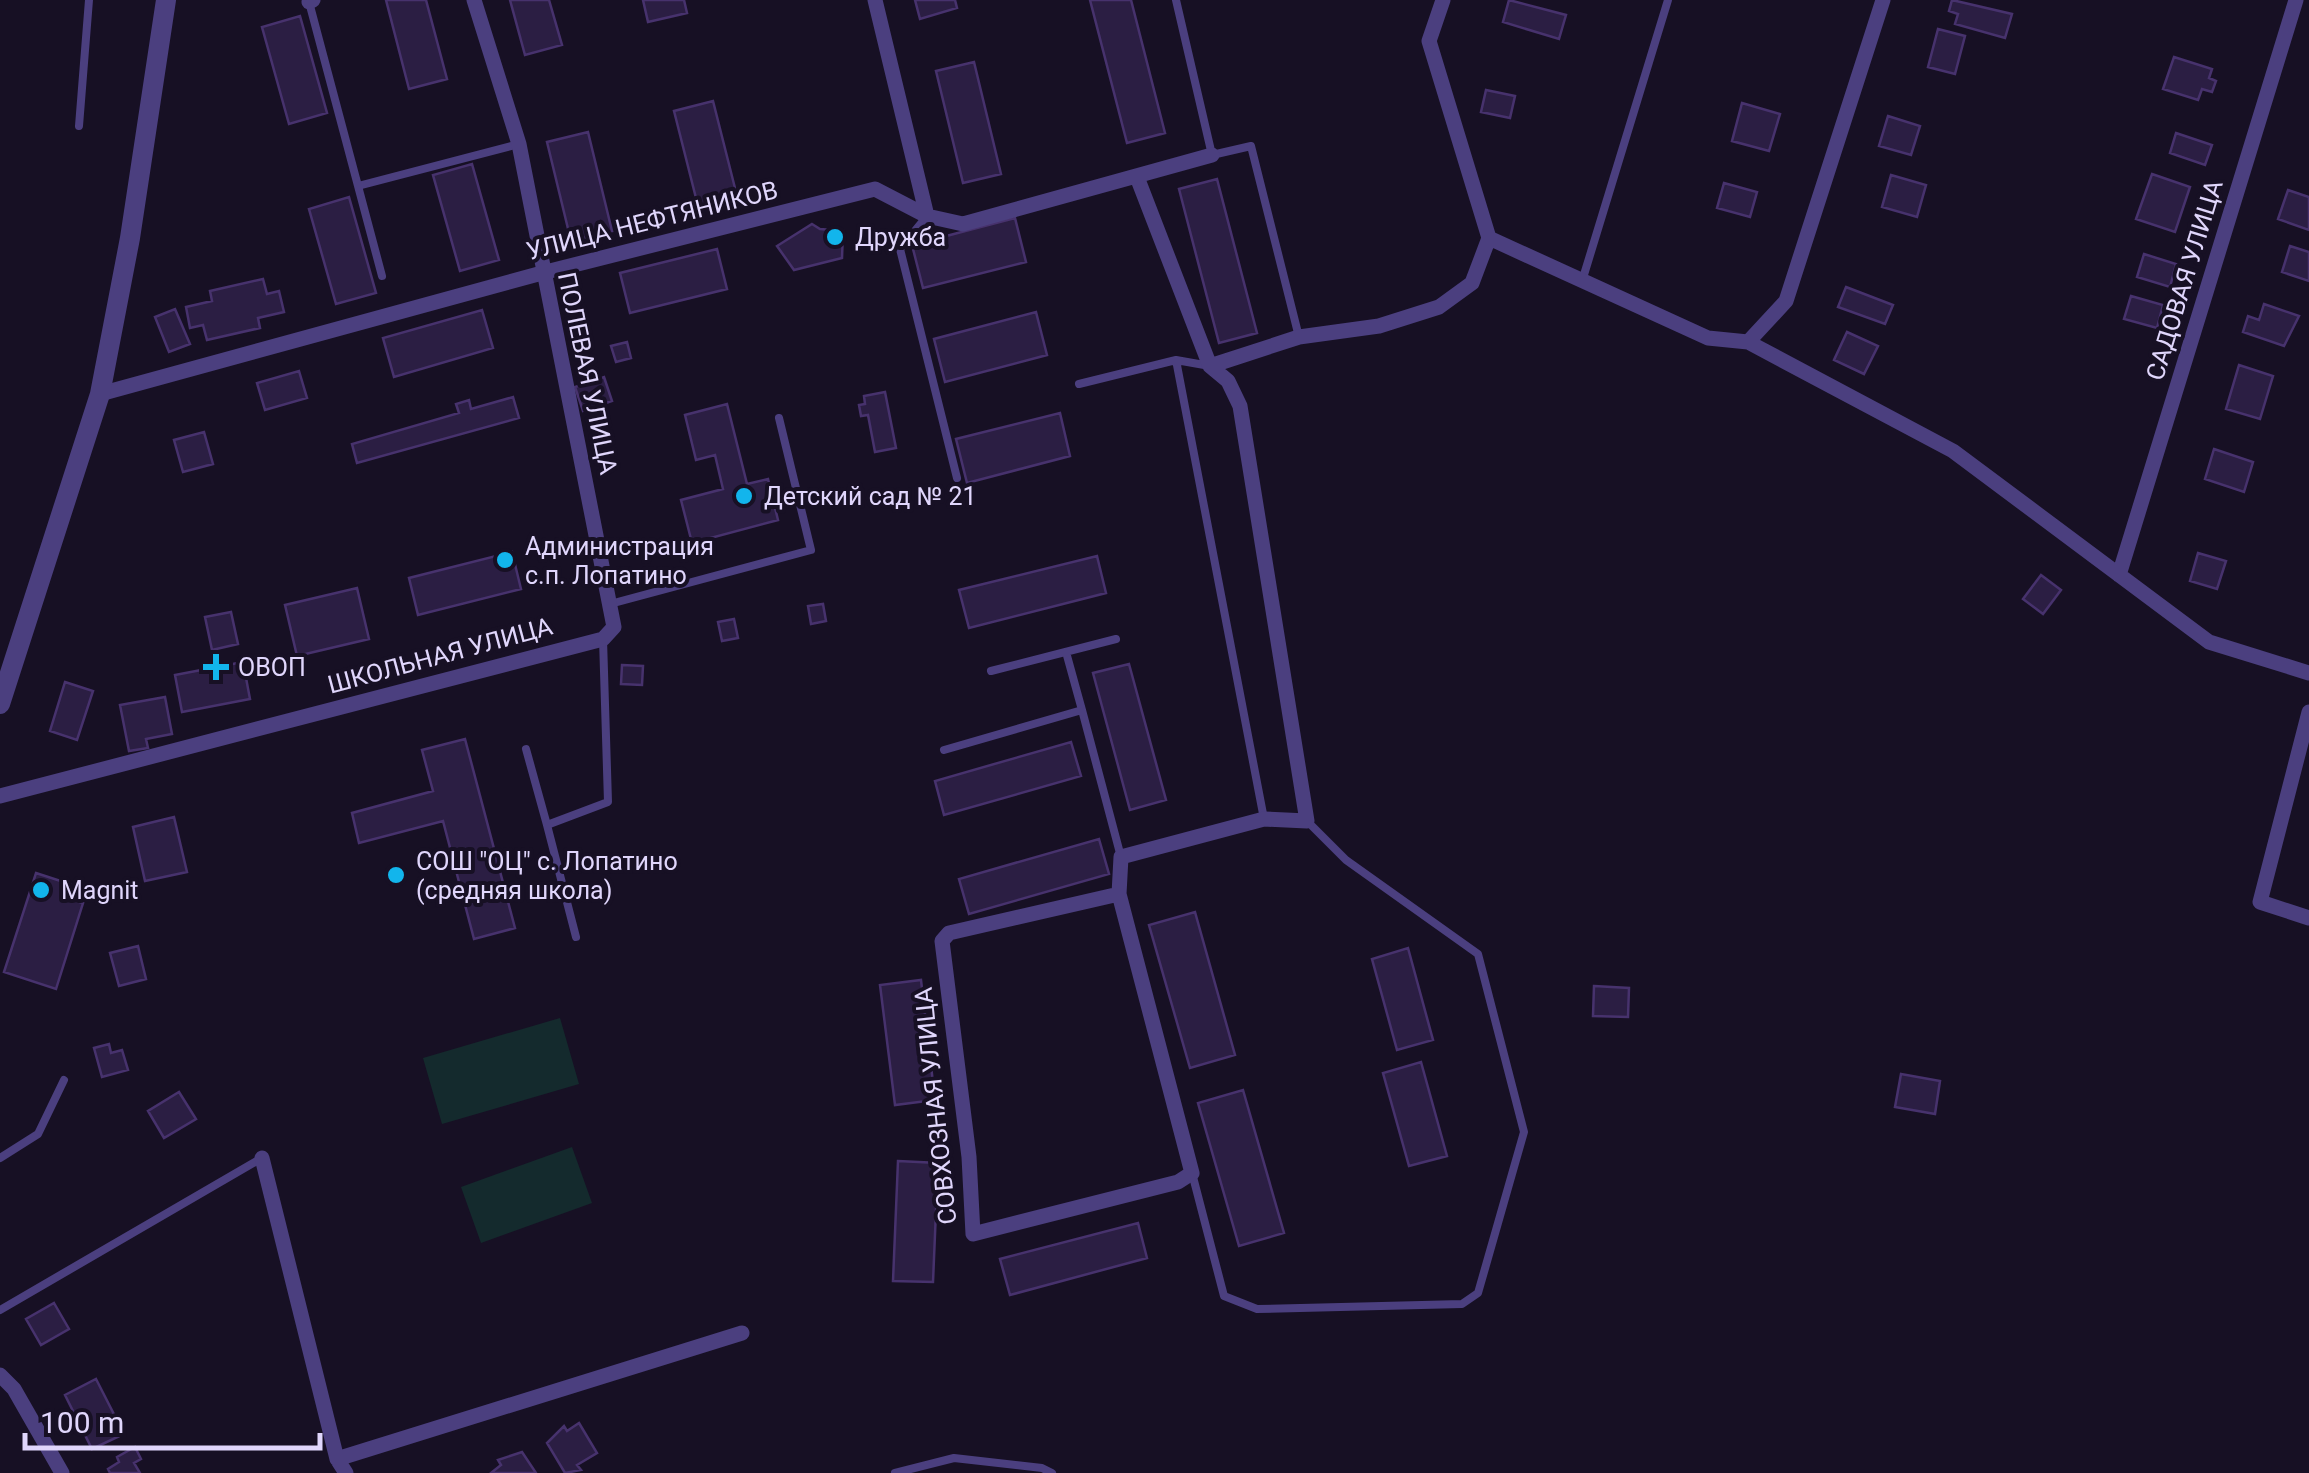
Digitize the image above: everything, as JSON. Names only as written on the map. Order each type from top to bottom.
[{"type":"street","points":[[0,704],[100,394],[130,238],[166,0]]},
{"type":"street","name":"ПОЛЕВАЯ УЛИЦА","points":[[474,0],[519,144],[614,627],[602,639]]},
{"type":"street","points":[[875,0],[927,216]]},
{"type":"street","points":[[1210,366],[1299,337],[1380,326],[1438,307],[1472,282],[1489,238],[1429,41],[1443,0]]},
{"type":"street","points":[[1748,342],[1786,302],[1883,0]]},
{"type":"street","name":"САДОВАЯ УЛИЦА","points":[[2119,575],[2296,0]]},
{"type":"street","name":"УЛИЦА НЕФТЯНИКОВ","points":[[100,394],[542,273],[875,189],[927,216],[963,224],[1212,155]]},
{"type":"street","points":[[1137,176],[1210,366],[1228,381],[1240,406],[1307,821],[1264,819],[1122,857],[1119,894],[1192,1173]]},
{"type":"street","points":[[1489,238],[1584,278],[1708,338],[1748,342],[1953,451],[2209,642],[2309,673]]},
{"type":"street","name":"ШКОЛЬНАЯ УЛИЦА","points":[[0,796],[602,639]]},
{"type":"street","points":[[2309,712],[2260,902],[2309,918]]},
{"type":"street","name":"СОВХОЗНАЯ УЛИЦА","points":[[1119,894],[948,933],[942,941],[969,1157],[973,1234],[1178,1182],[1192,1173]]},
{"type":"street","points":[[262,1158],[341,1466],[742,1333]]},
{"type":"street","points":[[0,1375],[14,1389],[62,1473]]},
{"type":"lane","points":[[79,126],[89,0]]},
{"type":"lane","points":[[1176,0],[1212,155],[1250,146],[1299,337]]},
{"type":"lane","points":[[1584,278],[1668,0]]},
{"type":"lane","points":[[311,1],[382,276]]},
{"type":"lane","points":[[358,186],[519,144]]},
{"type":"lane","points":[[927,216],[900,250],[957,478]]},
{"type":"lane","points":[[1079,384],[1176,360],[1210,366]]},
{"type":"lane","points":[[1176,360],[1264,819]]},
{"type":"lane","points":[[610,604],[811,550],[779,418]]},
{"type":"lane","points":[[547,825],[608,802],[602,639]]},
{"type":"lane","points":[[990,672],[1116,639]]},
{"type":"lane","points":[[1066,652],[1122,857]]},
{"type":"lane","points":[[944,750],[1082,710]]},
{"type":"lane","points":[[526,750],[576,937]]},
{"type":"lane","points":[[1192,1173],[1224,1296],[1258,1309],[1462,1304],[1478,1293],[1524,1132],[1478,954],[1346,860],[1307,821]]},
{"type":"lane","points":[[0,1158],[38,1134],[64,1080]]},
{"type":"lane","points":[[0,1310],[262,1158]]},
{"type":"lane","points":[[895,1473],[954,1458],[1052,1473]]},
{"type":"green space","points":[[560,1018],[579,1084],[442,1124],[423,1058]]},
{"type":"green space","points":[[572,1147],[592,1203],[481,1243],[461,1187]]},
{"type":"building","points":[[386,0],[426,0],[447,79],[409,89]]},
{"type":"building","points":[[510,0],[549,0],[562,45],[525,55]]},
{"type":"building","points":[[643,0],[684,0],[687,13],[648,22]]},
{"type":"building","points":[[915,0],[955,0],[957,8],[920,19]]},
{"type":"building","points":[[1090,0],[1131,0],[1165,133],[1127,143]]},
{"type":"building","points":[[1509,0],[1566,15],[1559,39],[1503,22]]},
{"type":"building","points":[[1952,0],[2012,14],[2005,38],[1955,24],[1958,14],[1949,11]]},
{"type":"building","points":[[300,16],[327,113],[289,124],[262,27]]},
{"type":"building","points":[[1938,29],[1965,36],[1955,74],[1928,67]]},
{"type":"building","points":[[2174,57],[2212,69],[2209,78],[2216,81],[2212,92],[2202,89],[2198,100],[2163,89]]},
{"type":"building","points":[[974,62],[1001,174],[963,183],[936,71]]},
{"type":"building","points":[[1486,90],[1515,96],[1510,118],[1481,112]]},
{"type":"building","points":[[713,101],[737,196],[698,206],[674,111]]},
{"type":"building","points":[[1742,103],[1780,114],[1769,151],[1732,141]]},
{"type":"building","points":[[1888,116],[1920,126],[1911,155],[1879,146]]},
{"type":"building","points":[[588,132],[612,231],[571,241],[547,142]]},
{"type":"building","points":[[2176,133],[2212,145],[2205,165],[2170,153]]},
{"type":"building","points":[[472,164],[499,260],[460,271],[433,175]]},
{"type":"building","points":[[2152,174],[2190,187],[2175,232],[2136,219]]},
{"type":"building","points":[[1891,175],[1926,185],[1917,217],[1882,207]]},
{"type":"building","points":[[1217,179],[1257,333],[1219,343],[1179,189]]},
{"type":"building","points":[[1724,183],[1757,192],[1750,217],[1717,208]]},
{"type":"building","points":[[2288,190],[2309,197],[2309,230],[2278,219]]},
{"type":"building","points":[[349,197],[376,293],[336,304],[309,209]]},
{"type":"building","points":[[1015,218],[1026,262],[923,288],[912,245]]},
{"type":"building","points":[[812,224],[820,229],[843,231],[842,258],[794,270],[777,246]]},
{"type":"building","points":[[2290,246],[2309,252],[2309,281],[2282,272]]},
{"type":"building","points":[[717,249],[727,289],[630,313],[620,273]]},
{"type":"building","points":[[2144,254],[2176,264],[2170,287],[2137,277]]},
{"type":"building","points":[[263,279],[267,294],[279,291],[284,312],[258,318],[260,328],[207,340],[203,325],[190,328],[186,307],[212,301],[210,291]]},
{"type":"building","points":[[1846,287],[1893,305],[1885,324],[1838,307]]},
{"type":"building","points":[[2131,296],[2163,305],[2157,328],[2124,319]]},
{"type":"building","points":[[2264,304],[2299,316],[2284,346],[2243,332],[2248,316],[2259,320]]},
{"type":"building","points":[[175,309],[190,344],[169,352],[155,317]]},
{"type":"building","points":[[482,310],[493,348],[394,377],[383,338]]},
{"type":"building","points":[[1036,312],[1047,355],[945,382],[934,339]]},
{"type":"building","points":[[1847,332],[1878,346],[1864,374],[1834,360]]},
{"type":"building","points":[[627,342],[631,358],[616,362],[611,346]]},
{"type":"building","points":[[2239,365],[2273,376],[2260,419],[2226,409]]},
{"type":"building","points":[[299,371],[307,398],[265,410],[257,383]]},
{"type":"building","points":[[604,377],[612,401],[583,411],[575,387]]},
{"type":"building","points":[[885,392],[896,448],[875,452],[868,415],[861,416],[859,405],[865,404],[864,396]]},
{"type":"building","points":[[513,397],[519,418],[357,463],[352,444],[459,413],[456,404],[469,400],[471,409]]},
{"type":"building","points":[[727,404],[747,484],[768,479],[778,520],[692,543],[681,500],[723,489],[715,455],[696,460],[685,415]]},
{"type":"building","points":[[1060,413],[1070,456],[967,483],[956,439]]},
{"type":"building","points":[[204,432],[213,464],[183,472],[174,440]]},
{"type":"building","points":[[2214,449],[2253,462],[2244,492],[2205,479]]},
{"type":"building","points":[[512,552],[521,589],[418,615],[409,578]]},
{"type":"building","points":[[2198,553],[2226,561],[2217,589],[2190,581]]},
{"type":"building","points":[[1097,556],[1106,593],[969,628],[959,590]]},
{"type":"building","points":[[2041,575],[2061,590],[2043,614],[2023,599]]},
{"type":"building","points":[[357,588],[369,639],[297,656],[285,605]]},
{"type":"building","points":[[823,604],[826,621],[811,624],[808,606]]},
{"type":"building","points":[[231,612],[238,644],[212,650],[205,617]]},
{"type":"building","points":[[734,619],[738,638],[722,641],[718,622]]},
{"type":"building","points":[[243,662],[250,699],[182,712],[175,675]]},
{"type":"building","points":[[1129,664],[1166,800],[1130,810],[1093,673]]},
{"type":"building","points":[[622,665],[643,666],[642,685],[621,684]]},
{"type":"building","points":[[65,682],[93,691],[77,740],[50,731]]},
{"type":"building","points":[[165,697],[172,734],[146,739],[148,748],[129,751],[120,705]]},
{"type":"building","points":[[465,739],[515,928],[474,939],[443,821],[359,843],[352,813],[433,791],[422,750]]},
{"type":"building","points":[[1071,742],[1081,776],[944,815],[935,781]]},
{"type":"building","points":[[174,817],[187,872],[145,881],[133,827]]},
{"type":"building","points":[[1099,839],[1109,874],[969,914],[959,879]]},
{"type":"building","points":[[36,873],[70,884],[65,898],[83,903],[56,989],[4,972]]},
{"type":"building","points":[[1195,912],[1235,1055],[1190,1068],[1149,925]]},
{"type":"building","points":[[138,946],[146,979],[119,986],[110,953]]},
{"type":"building","points":[[1408,948],[1433,1040],[1397,1050],[1372,959]]},
{"type":"building","points":[[921,980],[935,1100],[895,1105],[880,985]]},
{"type":"building","points":[[1594,986],[1629,988],[1628,1017],[1593,1016]]},
{"type":"building","points":[[109,1044],[111,1053],[122,1050],[128,1070],[102,1077],[94,1048]]},
{"type":"building","points":[[1421,1062],[1447,1156],[1409,1166],[1383,1073]]},
{"type":"building","points":[[1901,1074],[1940,1081],[1935,1114],[1895,1107]]},
{"type":"building","points":[[1243,1090],[1284,1233],[1239,1246],[1198,1103]]},
{"type":"building","points":[[179,1092],[196,1119],[164,1138],[148,1111]]},
{"type":"building","points":[[898,1161],[938,1163],[933,1282],[893,1281]]},
{"type":"building","points":[[1138,1223],[1147,1258],[1010,1295],[1000,1259]]},
{"type":"building","points":[[54,1303],[69,1329],[41,1345],[26,1319]]},
{"type":"building","points":[[96,1379],[124,1434],[92,1449],[65,1395]]},
{"type":"building","points":[[579,1423],[597,1453],[577,1465],[581,1470],[565,1473],[547,1443],[564,1426],[567,1431]]},
{"type":"building","points":[[135,1447],[141,1459],[134,1463],[140,1473],[110,1473],[108,1469],[119,1462],[117,1457]]},
{"type":"building","points":[[522,1452],[536,1473],[491,1473],[501,1465],[498,1460]]},
{"type":"place","name":"Дружба","points":[[835,237]]},
{"type":"place","name":"Детский сад № 21","points":[[744,496]]},
{"type":"place","name":"Администрация с.п. Лопатино","points":[[505,560]]},
{"type":"place","name":"ОВОП","points":[[216,667]]},
{"type":"place","name":"СОШ \"ОЦ\" с. Лопатино (средняя школа)","points":[[396,875]]},
{"type":"place","name":"Magnit","points":[[41,890]]}]
